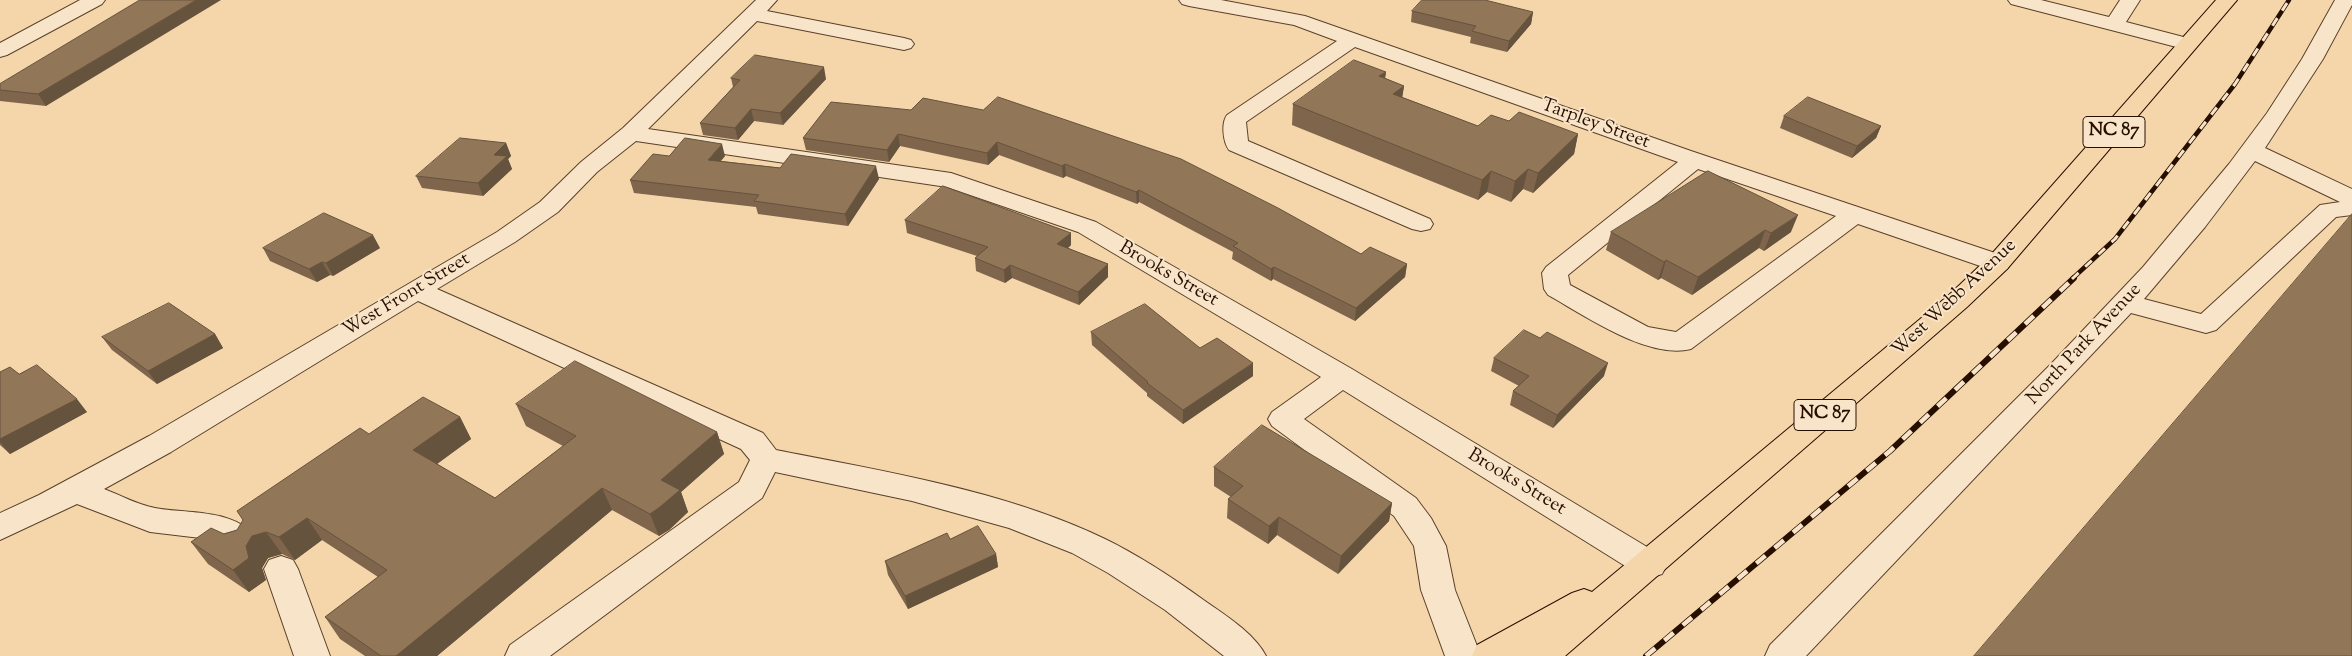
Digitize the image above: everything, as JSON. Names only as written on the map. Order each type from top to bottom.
[{"type":"highway","name":"West Webb Avenue","points":[[1540,656],[1650,565],[1958,301],[1998,263],[2228,0]]},
{"type":"highway","name":"West Webb Avenue","points":[[1490,656],[1650,565]]},
{"type":"street","name":"Tarpley Street","points":[[1188,0],[1298,20],[1696,160],[1998,263]]},
{"type":"street","points":[[2018,0],[2053,4],[2114,25],[2188,44]]},
{"type":"street","points":[[2114,25],[2130,0]]},
{"type":"street","name":"North Park Avenue","points":[[1784,656],[2060,373],[2161,264],[2252,151],[2280,112],[2323,44],[2345,0]]},
{"type":"street","points":[[0,51],[86,1]]},
{"type":"street","points":[[760,7],[904,44]]},
{"type":"street","name":"West Front Street","points":[[0,527],[75,490],[160,444],[506,237],[549,207],[589,167],[631,132],[760,7]]},
{"type":"street","points":[[1353,39],[1235,120],[1237,145],[1421,224]]},
{"type":"street","name":"Brooks Street","points":[[631,132],[950,180],[1063,217],[1086,228],[1342,376],[1650,565]]},
{"type":"street","points":[[2252,151],[2352,198]]},
{"type":"street","points":[[1696,160],[1555,273],[1557,289],[1641,335],[1681,342],[1854,214]]},
{"type":"street","points":[[2124,303],[2206,324],[2329,210],[2352,208]]},
{"type":"street","points":[[418,291],[752,441],[766,459],[911,488],[960,500],[1031,523],[1099,551],[1190,608],[1248,656]]},
{"type":"street","points":[[1342,376],[1283,419],[1405,508],[1420,526],[1430,546],[1438,590],[1463,656]]},
{"type":"street","points":[[523,656],[751,490],[766,459]]},
{"type":"street","points":[[75,490],[150,520],[215,527],[241,541]]},
{"type":"street","points":[[281,569],[312,656]]},
{"type":"building","points":[[140,0],[196,0],[38,94],[0,90],[0,84]]},
{"type":"building","points":[[1422,0],[1485,0],[1533,12],[1509,41],[1472,31],[1476,26],[1412,11]]},
{"type":"building","points":[[755,55],[824,67],[780,113],[751,109],[735,128],[700,123],[740,80],[731,78]]},
{"type":"building","points":[[1354,60],[1386,72],[1379,76],[1404,86],[1393,94],[1478,126],[1491,115],[1509,121],[1519,112],[1578,134],[1538,173],[1528,169],[1515,181],[1491,171],[1482,180],[1293,104]]},
{"type":"building","points":[[998,97],[1181,159],[1278,208],[1361,254],[1370,247],[1407,264],[1356,308],[1274,267],[1271,269],[1233,246],[1238,243],[1139,190],[1136,192],[1065,164],[1062,166],[997,142],[987,153],[898,134],[887,150],[803,138],[831,102],[911,110],[923,98],[983,110]]},
{"type":"building","points":[[1808,97],[1881,126],[1857,146],[1784,116]]},
{"type":"building","points":[[460,138],[506,143],[494,155],[507,156],[478,183],[416,176]]},
{"type":"building","points":[[685,138],[722,144],[708,160],[780,168],[791,154],[876,166],[845,214],[754,201],[759,195],[630,180],[653,154],[669,156]]},
{"type":"building","points":[[1708,171],[1798,215],[1771,233],[1765,230],[1698,277],[1666,260],[1664,262],[1611,232]]},
{"type":"building","points":[[943,186],[1071,233],[1057,244],[1108,264],[1078,292],[1010,265],[1004,270],[975,258],[988,247],[905,220]]},
{"type":"building","points":[[324,213],[373,235],[326,263],[322,262],[309,269],[263,248]]},
{"type":"building","points":[[2352,214],[2352,656],[1974,656]]},
{"type":"building","points":[[169,303],[215,334],[148,371],[102,337]]},
{"type":"building","points":[[1145,304],[1200,348],[1217,338],[1253,363],[1183,410],[1147,383],[1091,332]]},
{"type":"building","points":[[1524,330],[1540,338],[1547,332],[1608,363],[1557,415],[1513,391],[1529,376],[1494,358]]},
{"type":"building","points":[[575,361],[717,432],[661,480],[680,490],[650,514],[602,488],[396,656],[381,656],[325,617],[387,570],[307,518],[279,537],[266,532],[252,536],[246,546],[249,558],[233,570],[191,542],[211,528],[224,534],[237,530],[243,520],[237,511],[360,428],[369,434],[423,397],[460,417],[413,450],[495,498],[576,436],[516,404]]},
{"type":"building","points":[[37,365],[77,399],[0,439],[0,372],[10,367],[19,374]]},
{"type":"building","points":[[1262,425],[1392,503],[1341,556],[1279,517],[1269,526],[1228,499],[1243,486],[1214,467]]},
{"type":"building","points":[[978,526],[996,554],[905,596],[885,561],[947,533],[950,539]]},
{"type":"railway","points":[[2072,279],[2115,239],[2235,84],[2289,0]]},
{"type":"railway","points":[[1646,656],[1890,451],[2074,278]]}]
